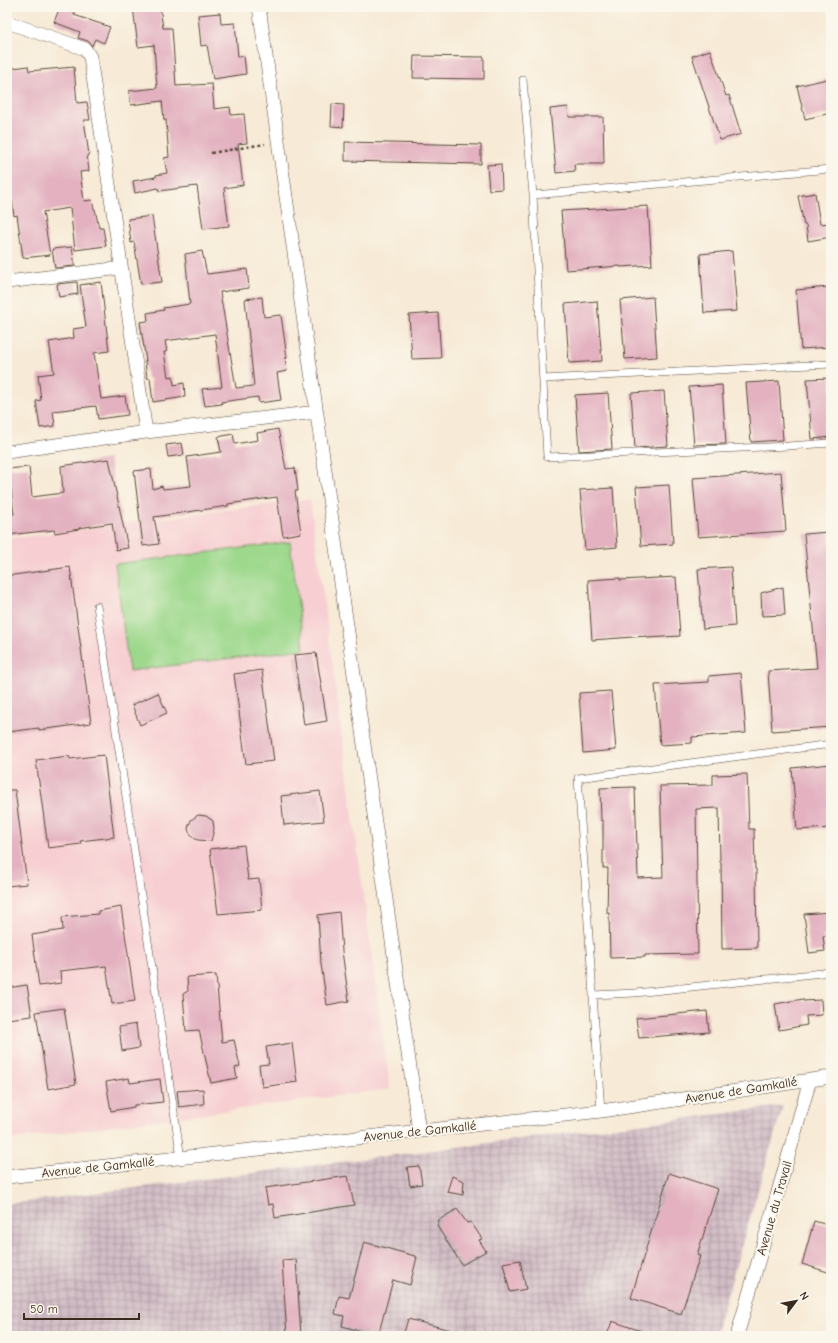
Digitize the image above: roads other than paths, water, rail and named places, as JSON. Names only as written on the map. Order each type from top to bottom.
[{"type":"street","points":[[259,7],[277,142],[317,412],[419,1131]]},
{"type":"street","points":[[7,22],[85,49],[88,52],[146,432]]},
{"type":"street","points":[[7,282],[121,268]]},
{"type":"street","points":[[7,452],[146,432],[317,412]]},
{"type":"street","name":"Avenue de Gamkallé","points":[[7,1177],[601,1111],[831,1077]]},
{"type":"street","name":"Avenue du Travail","points":[[738,1336],[810,1080]]},
{"type":"lane","points":[[523,80],[533,195],[547,457],[831,443]]},
{"type":"lane","points":[[533,195],[831,169]]},
{"type":"lane","points":[[543,379],[831,364]]},
{"type":"lane","points":[[97,606],[181,1158]]},
{"type":"lane","points":[[601,1111],[578,778],[831,744]]},
{"type":"lane","points":[[593,995],[635,993],[831,972]]}]
